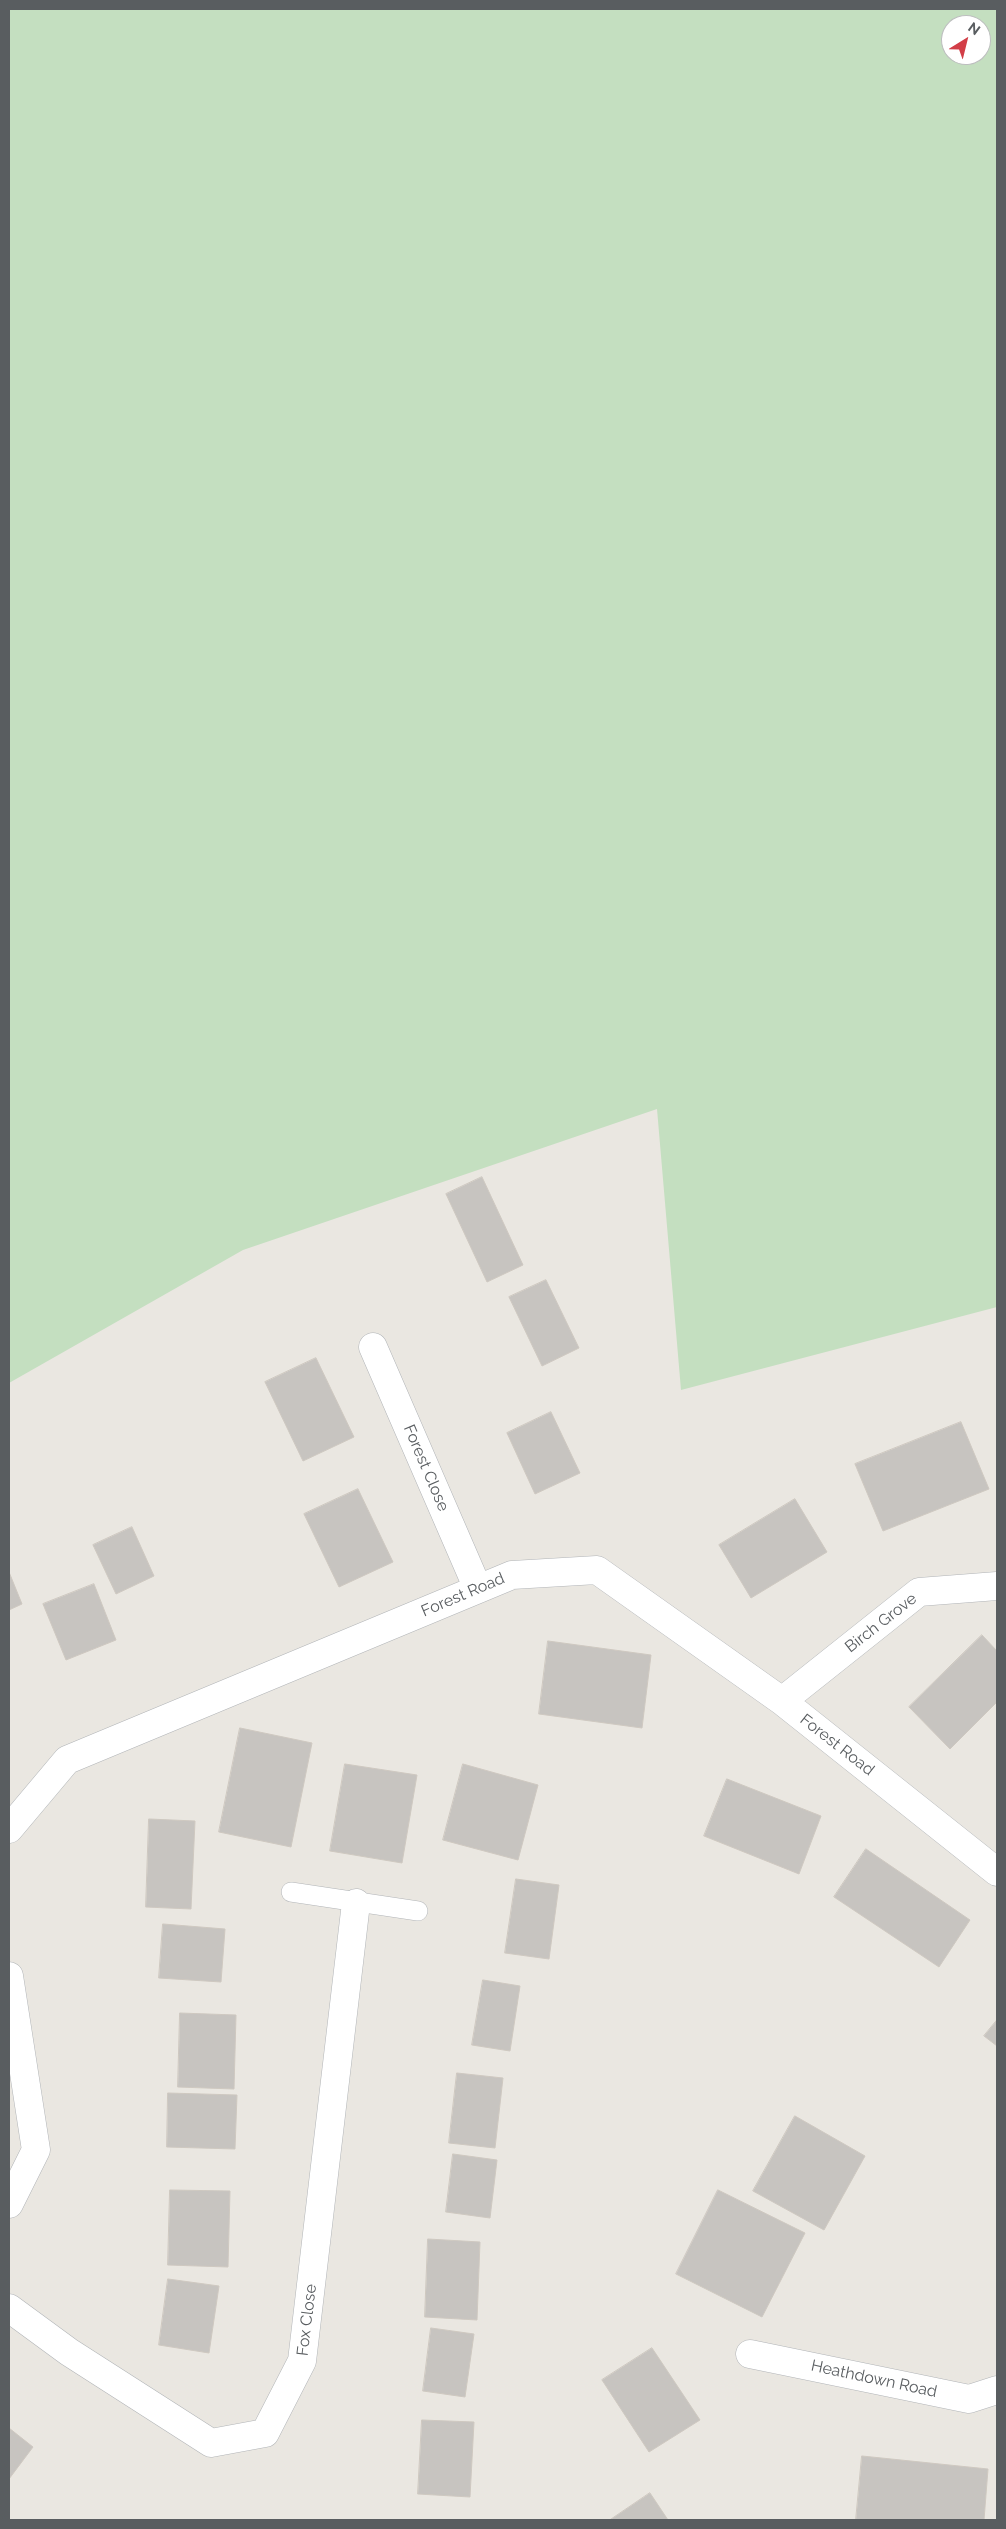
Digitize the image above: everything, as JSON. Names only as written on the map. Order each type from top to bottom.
[{"type":"street","name":"Forest Close","points":[[373,1347],[478,1589]]},
{"type":"street","name":"Forest Road","points":[[9,1829],[67,1760],[512,1575],[597,1570],[782,1701],[997,1872]]},
{"type":"street","name":"Birch Grove","points":[[782,1701],[919,1592],[997,1586]]},
{"type":"street","name":"Fox Close","points":[[9,2308],[69,2352],[212,2443],[265,2433],[302,2361],[356,1903]]},
{"type":"street","points":[[9,1976],[36,2150],[9,2204]]},
{"type":"street","name":"Heathdown Road","points":[[750,2354],[969,2399],[997,2390]]},
{"type":"lane","points":[[291,1892],[418,1911]]},
{"type":"green space","points":[[9,9],[997,9],[997,1307],[681,1390],[657,1109],[243,1250],[9,1383]]},
{"type":"building","points":[[482,1177],[523,1265],[487,1282],[446,1194]]},
{"type":"building","points":[[546,1280],[579,1348],[542,1366],[509,1297]]},
{"type":"building","points":[[316,1358],[354,1437],[303,1461],[265,1382]]},
{"type":"building","points":[[551,1412],[580,1473],[535,1494],[507,1433]]},
{"type":"building","points":[[961,1422],[989,1489],[883,1531],[855,1464]]},
{"type":"building","points":[[358,1489],[393,1562],[339,1587],[304,1514]]},
{"type":"building","points":[[795,1499],[827,1552],[751,1598],[719,1545]]},
{"type":"building","points":[[132,1527],[154,1576],[116,1594],[93,1545]]},
{"type":"building","points":[[9,1572],[22,1604],[9,1610]]},
{"type":"building","points":[[94,1584],[116,1640],[66,1660],[43,1604]]},
{"type":"building","points":[[982,1635],[997,1651],[997,1702],[950,1749],[909,1707]]},
{"type":"building","points":[[548,1641],[651,1655],[642,1728],[539,1714]]},
{"type":"building","points":[[240,1728],[312,1743],[291,1847],[219,1832]]},
{"type":"building","points":[[345,1764],[417,1775],[402,1863],[330,1851]]},
{"type":"building","points":[[463,1764],[538,1785],[518,1860],[443,1840]]},
{"type":"building","points":[[727,1779],[821,1816],[799,1874],[704,1836]]},
{"type":"building","points":[[149,1819],[195,1821],[191,1909],[146,1907]]},
{"type":"building","points":[[866,1849],[970,1920],[939,1967],[834,1897]]},
{"type":"building","points":[[516,1879],[559,1885],[549,1959],[505,1953]]},
{"type":"building","points":[[163,1924],[225,1929],[221,1982],[159,1978]]},
{"type":"building","points":[[483,1980],[520,1986],[510,2051],[472,2045]]},
{"type":"building","points":[[180,2013],[236,2015],[234,2089],[178,2087]]},
{"type":"building","points":[[997,2020],[997,2046],[984,2036]]},
{"type":"building","points":[[457,2073],[503,2078],[495,2148],[449,2143]]},
{"type":"building","points":[[168,2093],[237,2095],[235,2149],[167,2147]]},
{"type":"building","points":[[795,2116],[865,2156],[824,2230],[753,2191]]},
{"type":"building","points":[[453,2154],[497,2160],[490,2218],[446,2212]]},
{"type":"building","points":[[170,2190],[230,2191],[228,2267],[168,2265]]},
{"type":"building","points":[[718,2190],[805,2233],[762,2317],[676,2274]]},
{"type":"building","points":[[428,2239],[480,2242],[477,2320],[425,2317]]},
{"type":"building","points":[[168,2279],[219,2286],[209,2353],[159,2345]]},
{"type":"building","points":[[431,2328],[474,2334],[465,2397],[423,2391]]},
{"type":"building","points":[[652,2348],[700,2420],[649,2452],[602,2380]]},
{"type":"building","points":[[422,2420],[474,2422],[470,2497],[418,2494]]},
{"type":"building","points":[[9,2428],[33,2447],[9,2479]]},
{"type":"building","points":[[862,2456],[988,2469],[984,2520],[856,2520]]},
{"type":"building","points":[[650,2493],[668,2520],[610,2520]]}]
